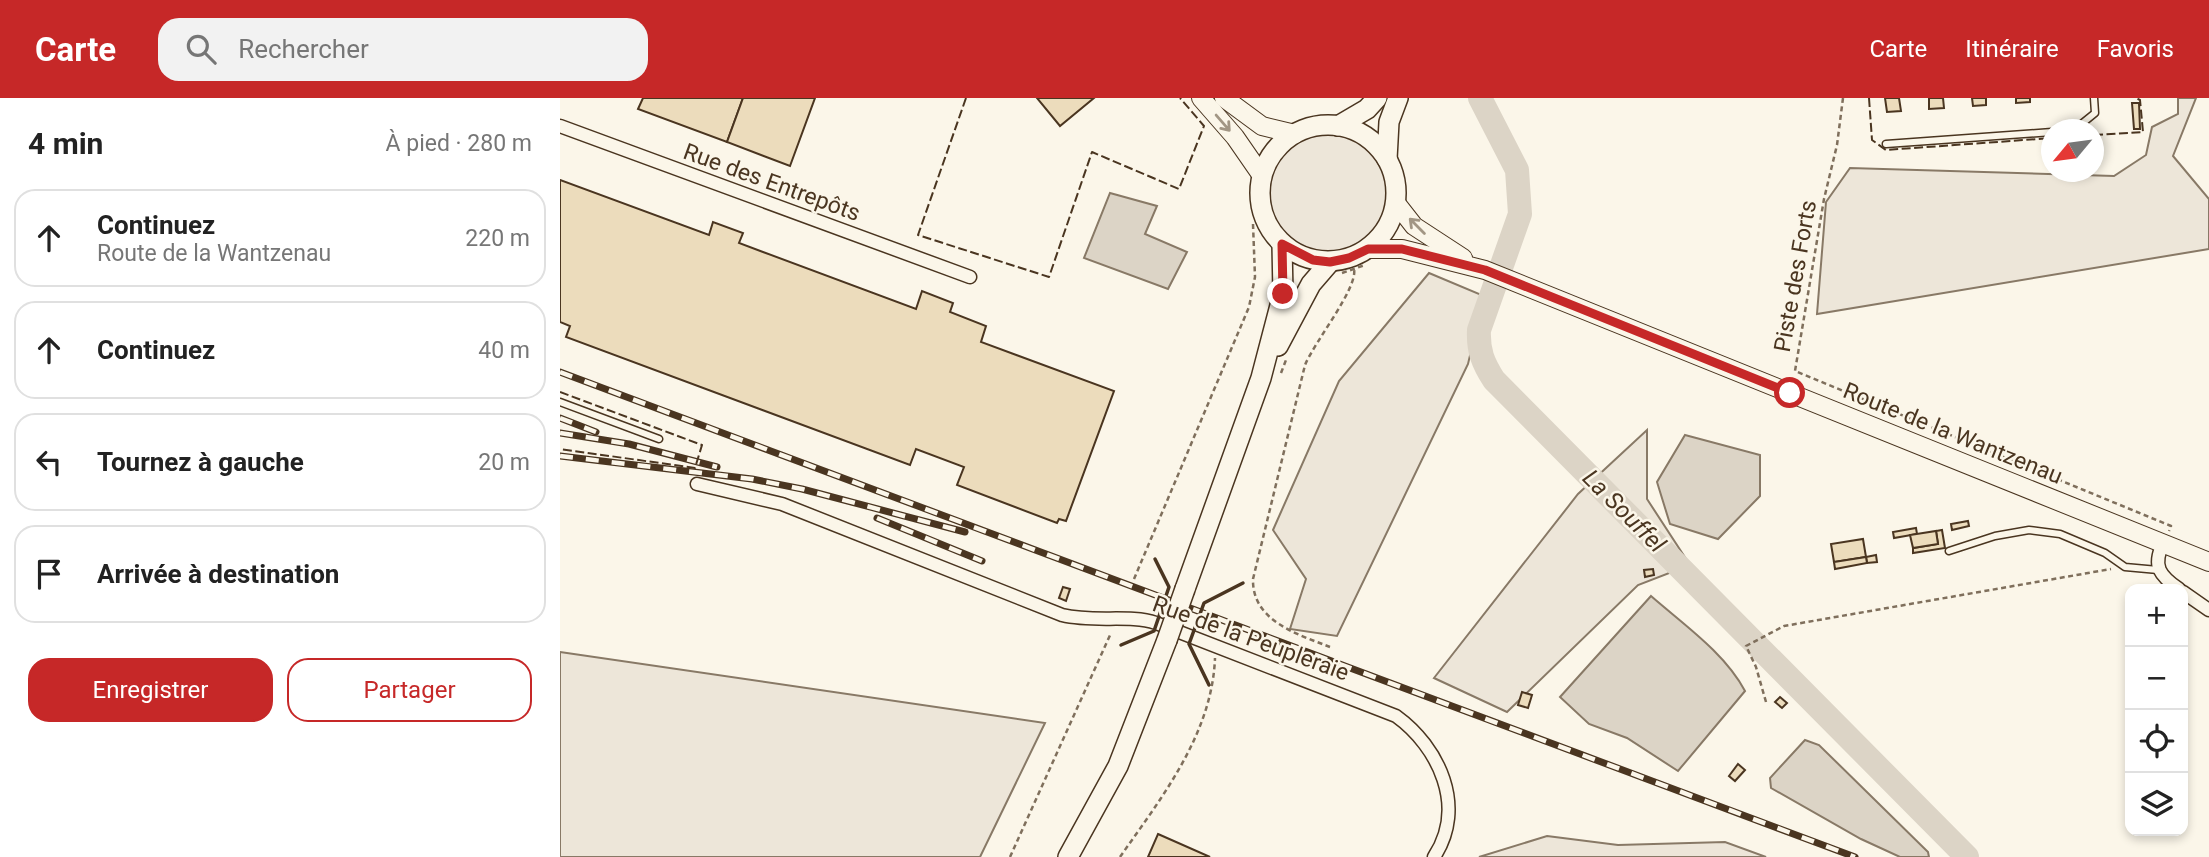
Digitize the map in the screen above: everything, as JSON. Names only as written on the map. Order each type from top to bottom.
[{"type":"main road","points":[[1201,98],[1240,143],[1262,176]]},
{"type":"main road","points":[[1224,98],[1262,126],[1295,134]]},
{"type":"main road","points":[[1338,126],[1367,108],[1377,98]]},
{"type":"main road","points":[[1387,159],[1389,122],[1398,98]]},
{"type":"main road","points":[[1261,379],[1303,297],[1332,269],[1349,258],[1368,256],[1391,221],[1396,204],[1393,173],[1387,159],[1366,137],[1338,126],[1315,127],[1295,134],[1274,152],[1262,176],[1263,213],[1273,233],[1282,244],[1332,269]]},
{"type":"main road","name":"Route de la Wantzenau","points":[[1396,204],[1429,238],[1485,270]]},
{"type":"main road","points":[[1068,857],[1124,754],[1261,379],[1283,294],[1282,244]]},
{"type":"main road","name":"Route de la Wantzenau","points":[[1368,256],[1402,249],[1485,270],[2209,562]]},
{"type":"street","name":"Rue des Entrepôts","points":[[560,126],[970,277]]},
{"type":"street","name":"Rue de la Peupleraie","points":[[697,484],[782,504],[1062,615],[1089,620],[1150,621],[1364,701],[1412,727],[1425,741],[1435,759],[1448,798],[1443,838],[1434,857]]},
{"type":"street","points":[[2163,544],[2158,557],[2158,570],[2162,577],[2172,584]]},
{"type":"street","points":[[2188,595],[2209,610]]},
{"type":"lane","points":[[2088,119],[2095,113],[2094,98]]},
{"type":"lane","points":[[1885,144],[2041,133]]},
{"type":"lane","points":[[560,402],[659,439]]},
{"type":"lane","points":[[1949,551],[1995,536],[2029,530],[2060,534],[2105,553],[2125,567],[2158,570]]},
{"type":"path","name":"Piste des Forts","points":[[1843,98],[1837,145],[1824,199],[1795,371],[2171,526],[2163,544]]},
{"type":"path","points":[[1134,579],[1249,307],[1255,277],[1253,224]]},
{"type":"path","points":[[1330,648],[1300,635],[1263,612],[1256,601],[1253,579],[1305,365],[1320,333],[1352,288],[1354,269],[1368,256]]},
{"type":"path","points":[[1332,269],[1354,269]]},
{"type":"path","points":[[1766,702],[1756,667],[1746,646],[1784,626],[2125,567]]},
{"type":"path","points":[[1010,857],[1117,620]]},
{"type":"path","points":[[1121,857],[1156,807],[1193,744],[1212,694],[1216,644]]},
{"type":"shaded area","points":[[2178,98],[2196,98],[2173,156],[2209,199],[2209,249],[1817,314],[1826,202],[1850,168],[2041,174],[2041,182],[2104,182],[2104,176],[2114,176],[2146,155],[2152,127],[2178,114]]},
{"type":"shaded area","points":[[1329,133],[1352,138],[1372,151],[1385,171],[1390,194],[1385,217],[1372,237],[1352,250],[1329,255],[1306,250],[1286,237],[1273,217],[1268,194],[1273,171],[1286,151],[1306,138]]},
{"type":"shaded area","points":[[1110,193],[1157,206],[1145,234],[1187,252],[1168,289],[1084,258]]},
{"type":"shaded area","points":[[1429,273],[1484,296],[1468,364],[1337,636],[1290,629],[1306,579],[1273,530],[1339,381]]},
{"type":"shaded area","points":[[1647,430],[1647,499],[1690,565],[1638,585],[1507,712],[1434,678],[1578,494]]},
{"type":"shaded area","points":[[1685,435],[1760,455],[1760,496],[1718,539],[1670,524],[1657,482]]},
{"type":"shaded area","points":[[1651,596],[1715,652],[1737,677],[1745,691],[1678,771],[1627,738],[1589,724],[1560,697]]},
{"type":"shaded area","points":[[560,652],[1045,723],[980,857],[560,857]]},
{"type":"shaded area","points":[[1805,740],[1819,745],[1928,852],[1929,857],[1900,857],[1861,839],[1771,788],[1770,778]]},
{"type":"shaded area","points":[[1547,836],[1618,845],[1725,842],[1766,857],[1479,857]]},
{"type":"building","points":[[643,98],[743,98],[727,142],[638,109]]},
{"type":"building","points":[[743,98],[815,98],[790,166],[727,142]]},
{"type":"building","points":[[1037,98],[1094,98],[1060,126]]},
{"type":"building","points":[[1885,98],[1899,98],[1901,111],[1887,112]]},
{"type":"building","points":[[1929,98],[1943,98],[1944,108],[1929,109]]},
{"type":"building","points":[[1972,98],[1986,98],[1986,105],[1973,106]]},
{"type":"building","points":[[2016,98],[2030,98],[2030,102],[2016,103]]},
{"type":"building","points":[[2132,103],[2139,103],[2140,129],[2134,129]]},
{"type":"building","points":[[560,180],[709,235],[713,222],[743,233],[739,243],[916,309],[922,291],[953,303],[950,312],[986,326],[981,342],[1114,391],[1066,521],[1059,519],[1057,523],[957,485],[964,467],[916,449],[910,465],[566,337],[570,326],[560,322]]},
{"type":"building","points":[[1968,521],[1969,526],[1952,530],[1951,524]]},
{"type":"building","points":[[1916,528],[1917,534],[1894,538],[1893,532]]},
{"type":"building","points":[[1942,530],[1945,548],[1913,553],[1913,548],[1938,544],[1936,531]]},
{"type":"building","points":[[1936,531],[1938,544],[1913,548],[1910,535]]},
{"type":"building","points":[[1863,539],[1866,557],[1834,562],[1831,544]]},
{"type":"building","points":[[1876,555],[1877,562],[1867,563],[1866,557]]},
{"type":"building","points":[[1866,557],[1867,563],[1835,569],[1834,562]]},
{"type":"building","points":[[1653,569],[1654,575],[1645,577],[1644,570]]},
{"type":"building","points":[[1063,587],[1070,589],[1066,601],[1059,598]]},
{"type":"building","points":[[1522,692],[1532,695],[1528,708],[1518,705]]},
{"type":"building","points":[[1780,697],[1787,703],[1782,708],[1775,702]]},
{"type":"building","points":[[1738,764],[1745,770],[1735,781],[1729,776]]},
{"type":"building","points":[[1158,834],[1210,857],[1148,857]]},
{"type":"waterway","name":"La Souffel","points":[[1480,98],[1517,170],[1520,214],[1479,330],[1482,356],[1494,380],[1967,857]]},
{"type":"railway","points":[[560,372],[1855,857]]},
{"type":"railway","points":[[560,418],[596,432]]},
{"type":"railway","points":[[560,433],[629,444],[717,467]]},
{"type":"railway","points":[[560,456],[752,479],[802,489],[965,532]]},
{"type":"railway","points":[[877,518],[982,561]]},
{"type":"fence","points":[[966,98],[918,235],[1049,277],[1092,152],[1179,189],[1204,126],[1180,98]]},
{"type":"fence","points":[[1869,98],[1872,140],[1886,150],[2041,139]]},
{"type":"fence","points":[[2104,134],[2143,132],[2140,100],[2136,98]]},
{"type":"fence","points":[[560,392],[702,445],[695,468],[560,449]]},
{"type":"wall","points":[[1121,645],[1154,631],[1169,587],[1155,559]]},
{"type":"wall","points":[[1209,685],[1189,644],[1204,603],[1243,583]]},
{"type":"route","points":[[1283,294],[1285,275],[1282,244],[1313,260],[1330,262],[1349,258],[1368,249],[1402,249],[1485,270],[1790,393]]}]
